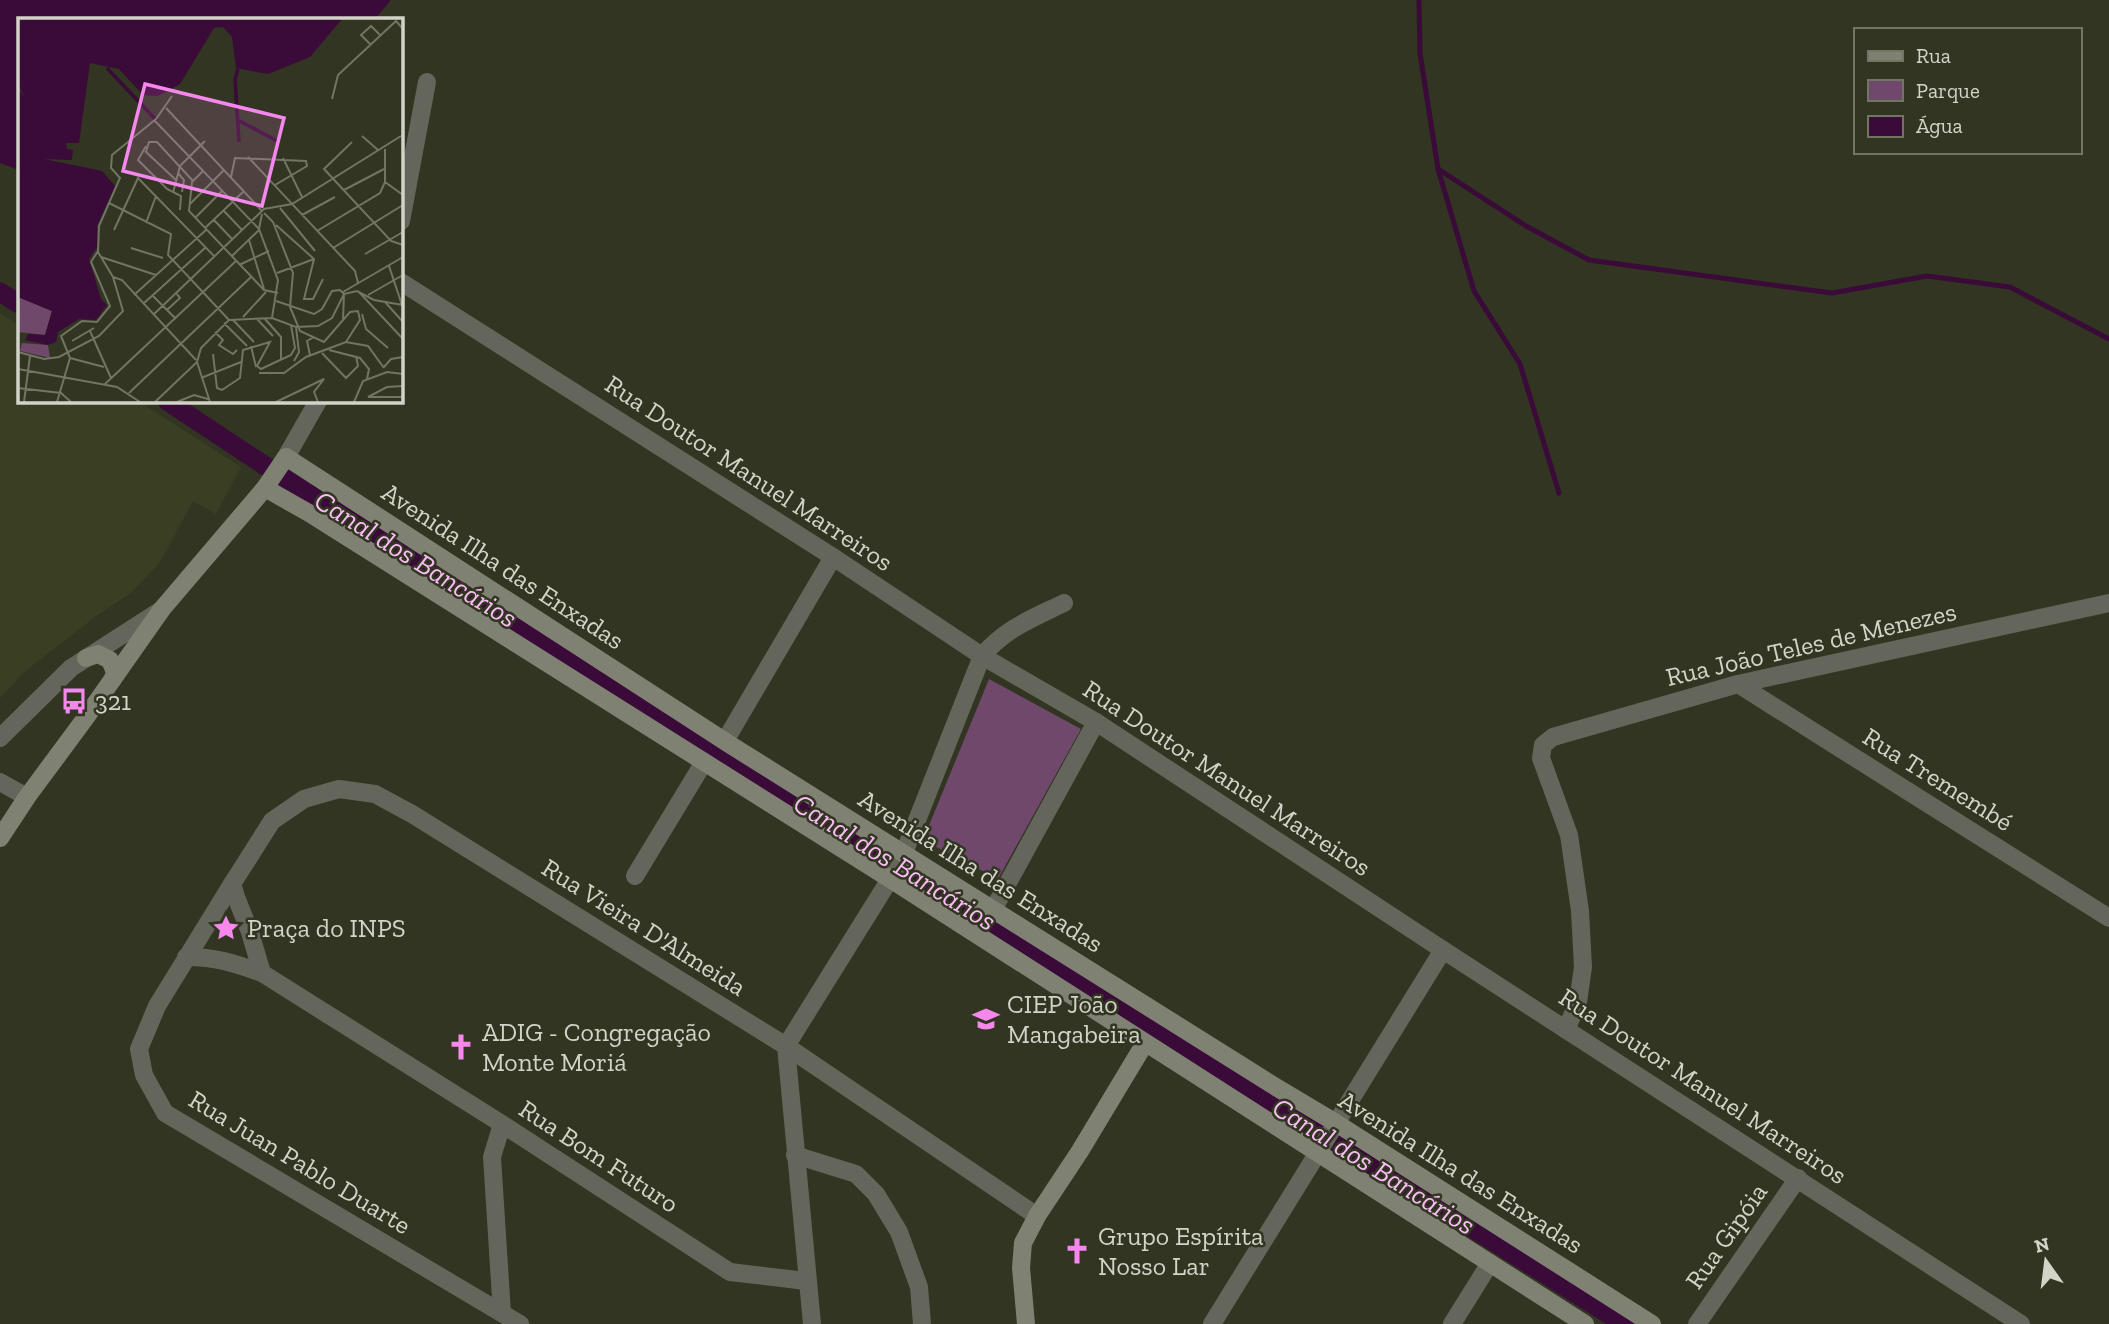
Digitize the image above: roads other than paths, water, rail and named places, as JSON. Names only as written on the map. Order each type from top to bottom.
[{"type":"street","points":[[402,216],[427,82]]},
{"type":"street","name":"Rua Doutor Manuel Marreiros","points":[[402,283],[833,557],[982,656],[1096,722],[2021,1324]]},
{"type":"street","points":[[0,838],[162,609],[266,487],[317,402]]},
{"type":"street","name":"Avenida Ilha das Enxadas","points":[[285,458],[993,910],[1327,1139],[1490,1263],[1585,1324]]},
{"type":"street","name":"Avenida Ilha das Enxadas","points":[[266,487],[890,878],[1145,1043],[1327,1139],[1652,1324]]},
{"type":"street","points":[[725,741],[833,557]]},
{"type":"street","points":[[812,1324],[786,1046],[903,855],[982,656],[1009,630],[1063,603]]},
{"type":"street","name":"Rua João Teles de Menezes","points":[[1566,1030],[1578,1002],[1583,967],[1580,911],[1569,835],[1541,758],[1543,745],[1553,737],[1738,684],[2109,603]]},
{"type":"street","points":[[0,738],[71,668],[162,609]]},
{"type":"street","points":[[86,658],[98,654],[110,660],[115,672],[113,678]]},
{"type":"street","name":"Rua Tremembé","points":[[1738,684],[2109,918]]},
{"type":"street","points":[[993,910],[1096,722]]},
{"type":"street","points":[[635,876],[704,762]]},
{"type":"street","points":[[0,782],[27,797]]},
{"type":"street","name":"Rua Vieira D'Almeida","points":[[186,957],[272,821],[304,799],[340,789],[375,794],[412,814],[786,1046],[1037,1216]]},
{"type":"street","points":[[232,884],[250,932],[261,973]]},
{"type":"street","points":[[1212,1324],[1443,950]]},
{"type":"street","name":"Rua Bom Futuro","points":[[186,957],[209,957],[261,973],[502,1124],[730,1272],[806,1281]]},
{"type":"street","name":"Rua Juan Pablo Duarte","points":[[186,957],[157,1006],[139,1049],[144,1075],[165,1112],[520,1324]]},
{"type":"street","points":[[1026,1324],[1021,1268],[1023,1243],[1037,1216],[1145,1043]]},
{"type":"street","points":[[502,1124],[492,1157],[502,1312]]},
{"type":"street","points":[[795,1154],[856,1174],[876,1194],[899,1232],[919,1287],[922,1324]]},
{"type":"street","name":"Rua Gipóia","points":[[1697,1324],[1798,1178]]},
{"type":"street","points":[[1452,1324],[1490,1263]]},
{"type":"water","points":[[0,0],[391,0],[376,18],[18,18],[18,170],[0,163]]},
{"type":"waterway","points":[[1419,0],[1420,53],[1438,169],[1474,291],[1520,364],[1559,493]]},
{"type":"waterway","points":[[1438,169],[1526,226],[1589,260],[1832,293],[1927,276],[2010,287],[2109,339]]},
{"type":"waterway","name":"Canal dos Bancários","points":[[0,292],[18,303]]},
{"type":"waterway","name":"Canal dos Bancários","points":[[169,402],[282,477],[1624,1324]]},
{"type":"place","name":"321","points":[[74,701]]},
{"type":"place","name":"Praça do INPS","points":[[226,928]]},
{"type":"place","name":"CIEP João Mangabeira","points":[[986,1019]]},
{"type":"place","name":"ADIG - Congregação Monte Moriá","points":[[461,1047]]},
{"type":"place","name":"Grupo Espírita Nosso Lar","points":[[1077,1251]]}]
